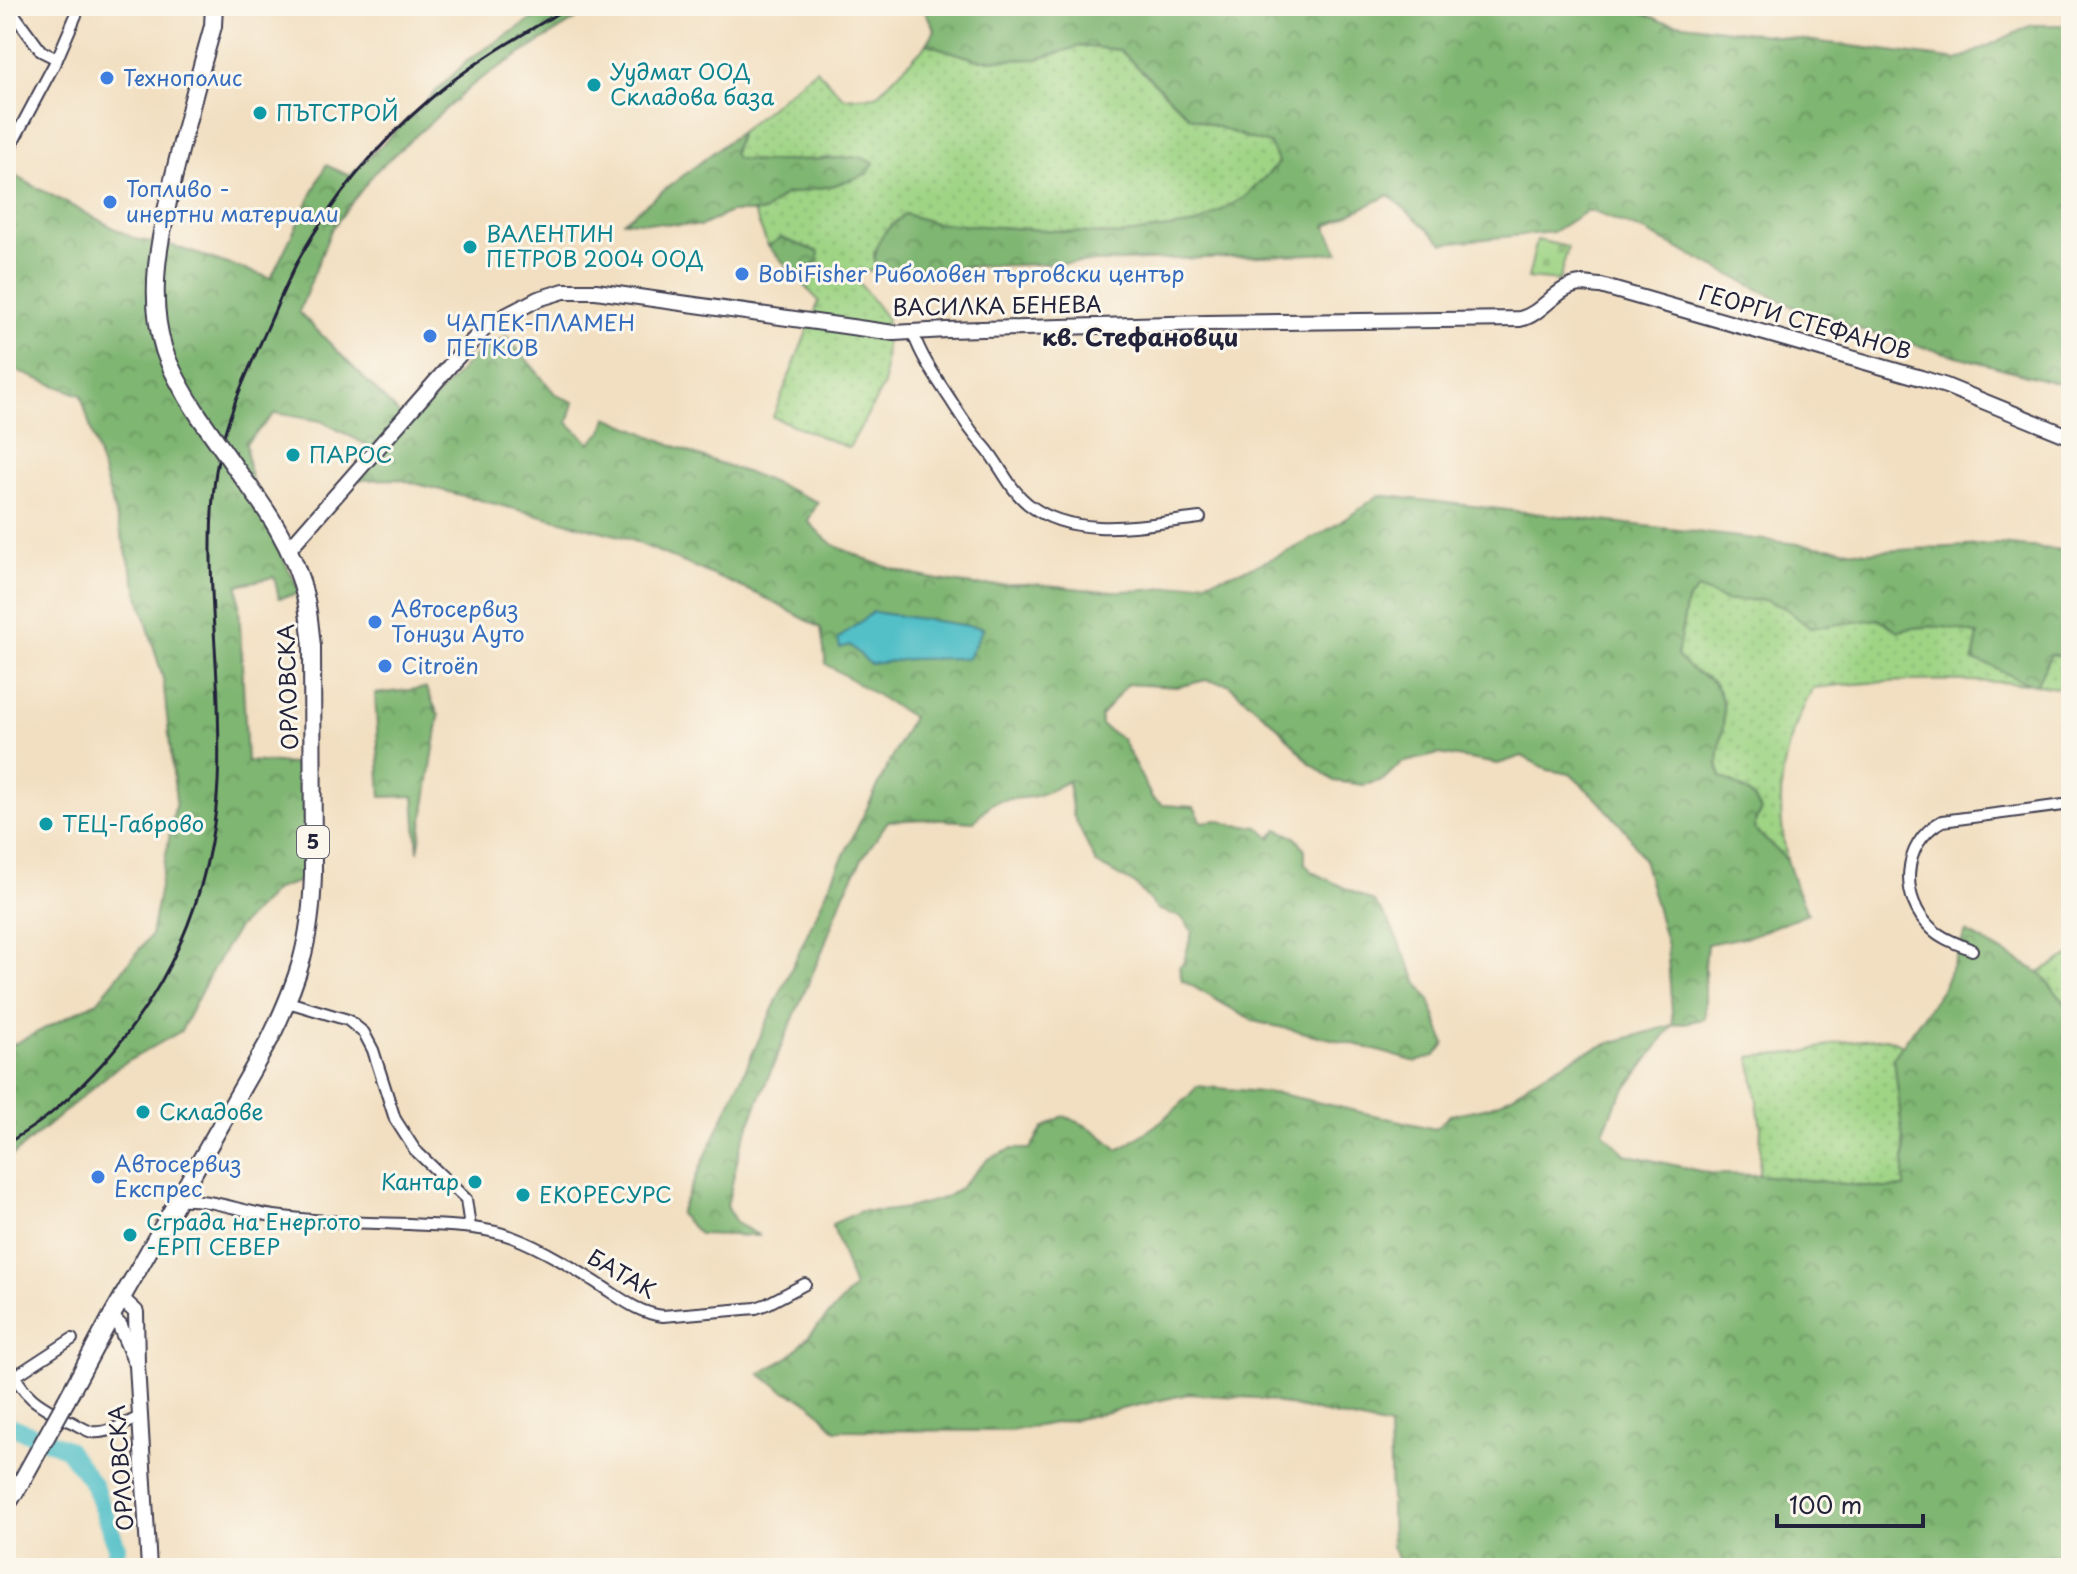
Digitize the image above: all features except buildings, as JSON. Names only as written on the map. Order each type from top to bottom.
[{"type":"main road","name":"ОРЛОВСКА","points":[[111,1317],[270,1039],[288,1002],[307,943],[312,910],[312,646],[305,594],[282,536],[199,416],[165,352],[157,316],[156,272],[161,237],[213,26],[214,6]]},
{"type":"main road","name":"ОРЛОВСКА","points":[[213,26],[227,6]]},
{"type":"main road","name":"5","points":[[6,1506],[111,1317]]},
{"type":"street","points":[[8,6],[41,51],[57,59]]},
{"type":"street","points":[[6,155],[57,59],[80,6]]},
{"type":"street","name":"ГЕОРГИ СТЕФАНОВ","points":[[1530,317],[1570,287],[1582,284],[1601,286],[1946,386],[2071,437]]},
{"type":"street","name":"ВАСИЛКА БЕНЕВА","points":[[288,550],[488,325],[564,291],[596,291],[913,333],[1206,323],[1506,320],[1530,317]]},
{"type":"street","points":[[913,333],[920,352],[962,420],[1029,505],[1063,521],[1080,525],[1113,527],[1200,518]]},
{"type":"street","points":[[1972,950],[1931,929],[1914,906],[1908,882],[1910,868],[1927,831],[1942,821],[2071,804]]},
{"type":"street","points":[[288,1002],[348,1020],[364,1033],[373,1050],[395,1119],[415,1150],[466,1199],[470,1227]]},
{"type":"street","name":"БАТАК","points":[[178,1200],[194,1199],[258,1214],[313,1220],[488,1230],[513,1238],[579,1272],[636,1309],[651,1315],[756,1308],[805,1284]]},
{"type":"street","name":"ОРЛОВСКА","points":[[122,1299],[136,1312],[149,1568]]},
{"type":"street","name":"ОРЛОВСКА","points":[[111,1317],[120,1326],[137,1365]]},
{"type":"street","points":[[14,1377],[72,1339]]},
{"type":"street","points":[[9,1362],[22,1389],[37,1403],[91,1432],[113,1428],[140,1417]]},
{"type":"green space","points":[[553,6],[597,6],[476,82],[376,171],[331,230],[299,312],[410,425],[474,356],[507,336],[556,395],[574,402],[568,423],[590,443],[603,431],[607,417],[818,502],[808,521],[832,544],[881,565],[912,574],[975,585],[1036,584],[1110,591],[1192,584],[1289,551],[1350,516],[1379,495],[1867,552],[1999,544],[2071,551],[2071,662],[2051,654],[2036,685],[1973,661],[1978,635],[1930,626],[1899,631],[1878,619],[1810,628],[1785,608],[1765,600],[1727,601],[1698,589],[1687,601],[1677,656],[1689,668],[1711,681],[1720,695],[1724,719],[1719,755],[1721,777],[1751,795],[1759,806],[1761,812],[1754,829],[1787,860],[1808,913],[1750,936],[1707,944],[1705,1019],[1673,1025],[1667,946],[1643,859],[1627,832],[1570,774],[1548,770],[1522,756],[1498,764],[1439,754],[1401,763],[1383,780],[1364,785],[1334,781],[1309,762],[1279,728],[1228,684],[1206,680],[1177,687],[1127,684],[1101,716],[1101,725],[1122,739],[1152,798],[1163,805],[1194,807],[1202,822],[1218,820],[1258,827],[1271,838],[1277,829],[1295,837],[1305,849],[1305,863],[1312,872],[1374,902],[1389,922],[1430,1001],[1445,1045],[1435,1056],[1416,1062],[1253,1021],[1182,980],[1179,967],[1184,962],[1192,931],[1182,918],[1157,909],[1136,885],[1096,863],[1073,815],[1068,781],[1036,796],[993,803],[974,822],[927,819],[888,821],[862,859],[843,895],[740,1148],[727,1206],[736,1223],[760,1236],[699,1234],[679,1214],[837,869],[912,717],[826,664],[821,628],[762,596],[624,537],[398,479],[357,480],[371,447],[321,421],[275,413],[246,443],[249,469],[264,521],[301,593],[279,598],[274,577],[238,585],[247,761],[308,765],[310,878],[276,889],[237,929],[181,1031],[116,1068],[6,1161],[6,1048],[97,1002],[151,935],[176,801],[163,679],[81,395],[6,367],[6,182],[13,175],[135,239],[173,246],[271,278],[326,165],[350,176],[469,59]],"holes":[[[873,612],[982,628],[910,659],[870,664],[850,644]]]},
{"type":"green space","points":[[922,6],[1630,6],[1661,21],[1958,60],[2032,25],[2071,25],[2071,387],[1813,317],[1644,231],[1588,210],[1553,232],[1443,243],[1389,195],[1326,226],[1339,253],[875,270],[876,251],[881,238],[905,214],[935,223],[1119,235],[1197,224],[1245,197],[1279,163],[1270,144],[1190,117],[1120,50],[1080,46],[1038,59],[978,60],[927,44],[935,30]]},
{"type":"green space","points":[[927,44],[978,60],[1038,59],[1080,46],[1120,50],[1190,117],[1270,144],[1279,163],[1245,197],[1197,224],[1119,235],[935,223],[905,214],[874,252],[875,270],[851,272],[887,319],[884,385],[849,448],[773,417],[819,301],[802,283],[802,271],[817,262],[782,238],[768,246],[754,212],[764,212],[784,195],[835,185],[860,157],[761,162],[735,158],[733,153],[740,132],[816,69],[844,98],[876,96]]},
{"type":"green space","points":[[740,132],[733,153],[736,158],[761,162],[860,157],[874,163],[867,174],[835,185],[784,195],[764,212],[730,212],[701,226],[624,221]]},
{"type":"green space","points":[[781,238],[819,252],[818,262],[802,271],[802,283],[768,246]]},
{"type":"green space","points":[[1537,240],[1568,247],[1559,281],[1528,278]]},
{"type":"green space","points":[[1698,588],[1727,600],[1765,600],[1785,608],[1861,620],[1878,619],[1899,631],[1939,627],[1978,635],[1973,661],[1989,663],[2028,684],[1920,680],[1813,688],[1794,731],[1783,771],[1781,813],[1787,860],[1754,829],[1761,812],[1736,784],[1721,777],[1719,755],[1724,719],[1720,695],[1711,681],[1691,670],[1677,656],[1687,601]]},
{"type":"green space","points":[[2051,653],[2071,662],[2071,690],[2036,685]]},
{"type":"green space","points":[[426,688],[439,716],[418,852],[414,796],[381,797],[375,694]]},
{"type":"green space","points":[[1966,932],[2039,972],[2071,1010],[2071,1568],[1401,1568],[1392,1546],[1389,1427],[1256,1398],[1188,1394],[1010,1431],[836,1430],[810,1403],[781,1389],[760,1374],[790,1356],[854,1288],[832,1224],[861,1211],[908,1208],[944,1198],[959,1189],[988,1159],[1012,1149],[1030,1149],[1043,1128],[1063,1116],[1093,1130],[1118,1150],[1160,1122],[1197,1086],[1281,1094],[1435,1129],[1450,1115],[1489,1107],[1577,1056],[1673,1025],[1615,1104],[1603,1132],[1625,1154],[1713,1174],[1904,1188],[1904,1148],[1894,1057],[1944,986]]},
{"type":"green space","points":[[2071,955],[2071,1010],[2039,972]]},
{"type":"green space","points":[[1886,1038],[1903,1045],[1894,1057],[1904,1148],[1904,1188],[1759,1175],[1761,1127],[1750,1057],[1804,1052],[1840,1042]]},
{"type":"water","points":[[873,612],[983,628],[968,658],[910,659],[870,664],[850,645],[840,648],[838,639]]},
{"type":"waterway","points":[[6,1424],[67,1449],[93,1484],[117,1547],[112,1568]]},
{"type":"railway","points":[[6,1144],[50,1114],[115,1049],[161,981],[195,906],[214,824],[218,778],[218,702],[211,558],[216,471],[236,400],[295,266],[342,193],[374,153],[410,117],[479,62],[570,6]]},
{"type":"place","name":"Технополис","points":[[107,78]]},
{"type":"place","name":"Уудмат ООД Складова база","points":[[594,85]]},
{"type":"place","name":"ПЪТСТРОЙ","points":[[260,113]]},
{"type":"place","name":"Топливо - инертни материали","points":[[110,202]]},
{"type":"place","name":"ВАЛЕНТИН ПЕТРОВ 2004 ООД","points":[[470,247]]},
{"type":"place","name":"BobiFisher Риболовен търговски център","points":[[742,274]]},
{"type":"place","name":"ЧАПЕК-ПЛАМЕН ПЕТКОВ","points":[[430,336]]},
{"type":"place","name":"ПАРОС","points":[[293,455]]},
{"type":"place","name":"Автосервиз Тонизи Ауто","points":[[375,622]]},
{"type":"place","name":"Citroën","points":[[385,666]]},
{"type":"place","name":"ТЕЦ-Габрово","points":[[46,824]]},
{"type":"place","name":"Складове","points":[[143,1112]]},
{"type":"place","name":"Автосервиз Експрес","points":[[98,1177]]},
{"type":"place","name":"Кантар","points":[[475,1182]]},
{"type":"place","name":"ЕКОРЕСУРС","points":[[523,1195]]},
{"type":"place","name":"Сграда на Енергото -ЕРП СЕВЕР","points":[[130,1235]]},
{"type":"district","name":"кв. Стефановци","points":[[1140,338]]}]
